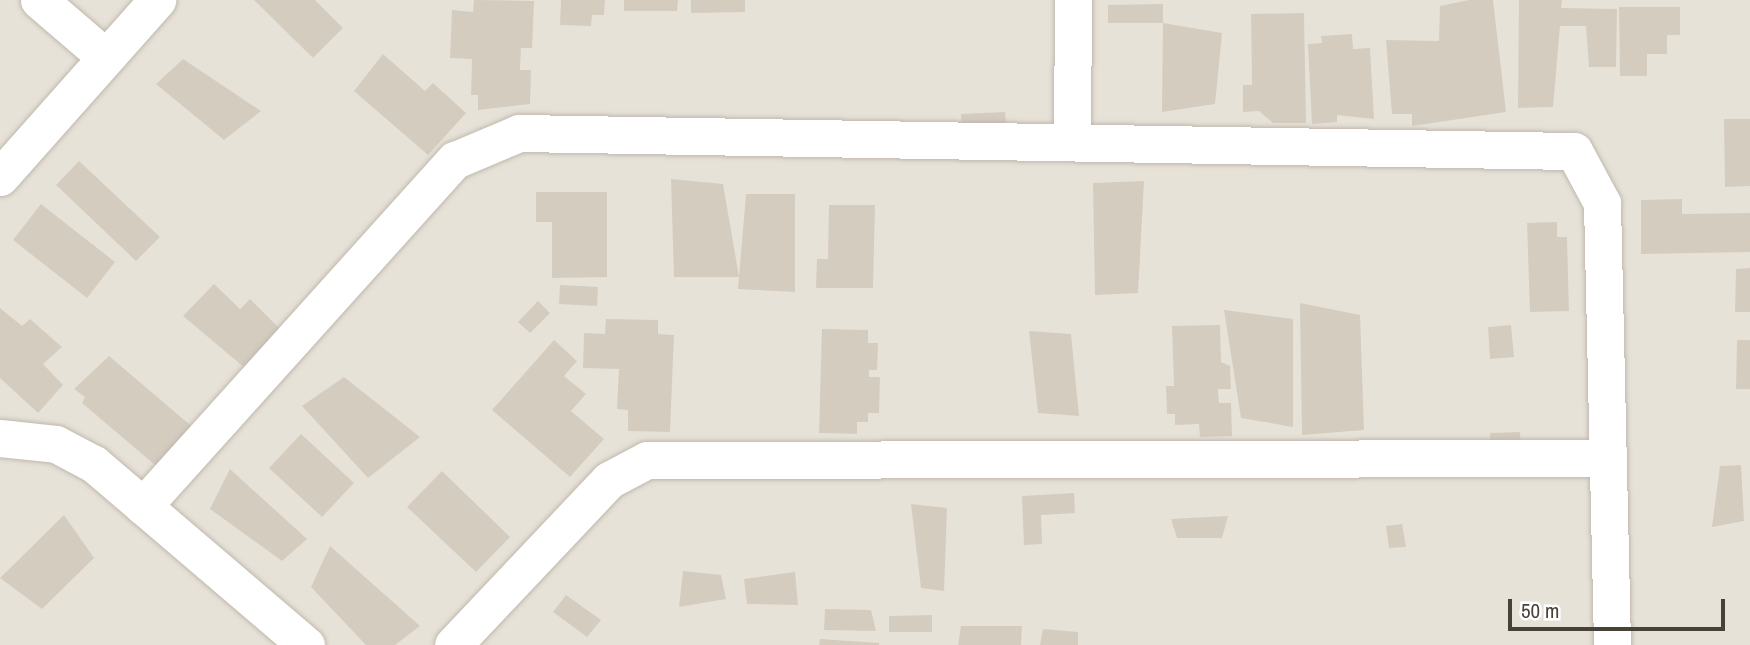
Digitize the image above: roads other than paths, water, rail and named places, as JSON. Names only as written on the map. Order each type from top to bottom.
[{"type":"street","points":[[39,0],[104,56]]},
{"type":"street","points":[[0,177],[104,56],[158,0]]},
{"type":"street","points":[[1072,140],[1073,0]]},
{"type":"street","points":[[143,506],[455,160],[519,133],[1072,140],[1574,151],[1602,203],[1605,458],[1612,645]]},
{"type":"street","points":[[0,438],[33,438],[75,451],[306,645]]},
{"type":"street","points":[[453,645],[609,480],[647,460],[1605,458]]}]
